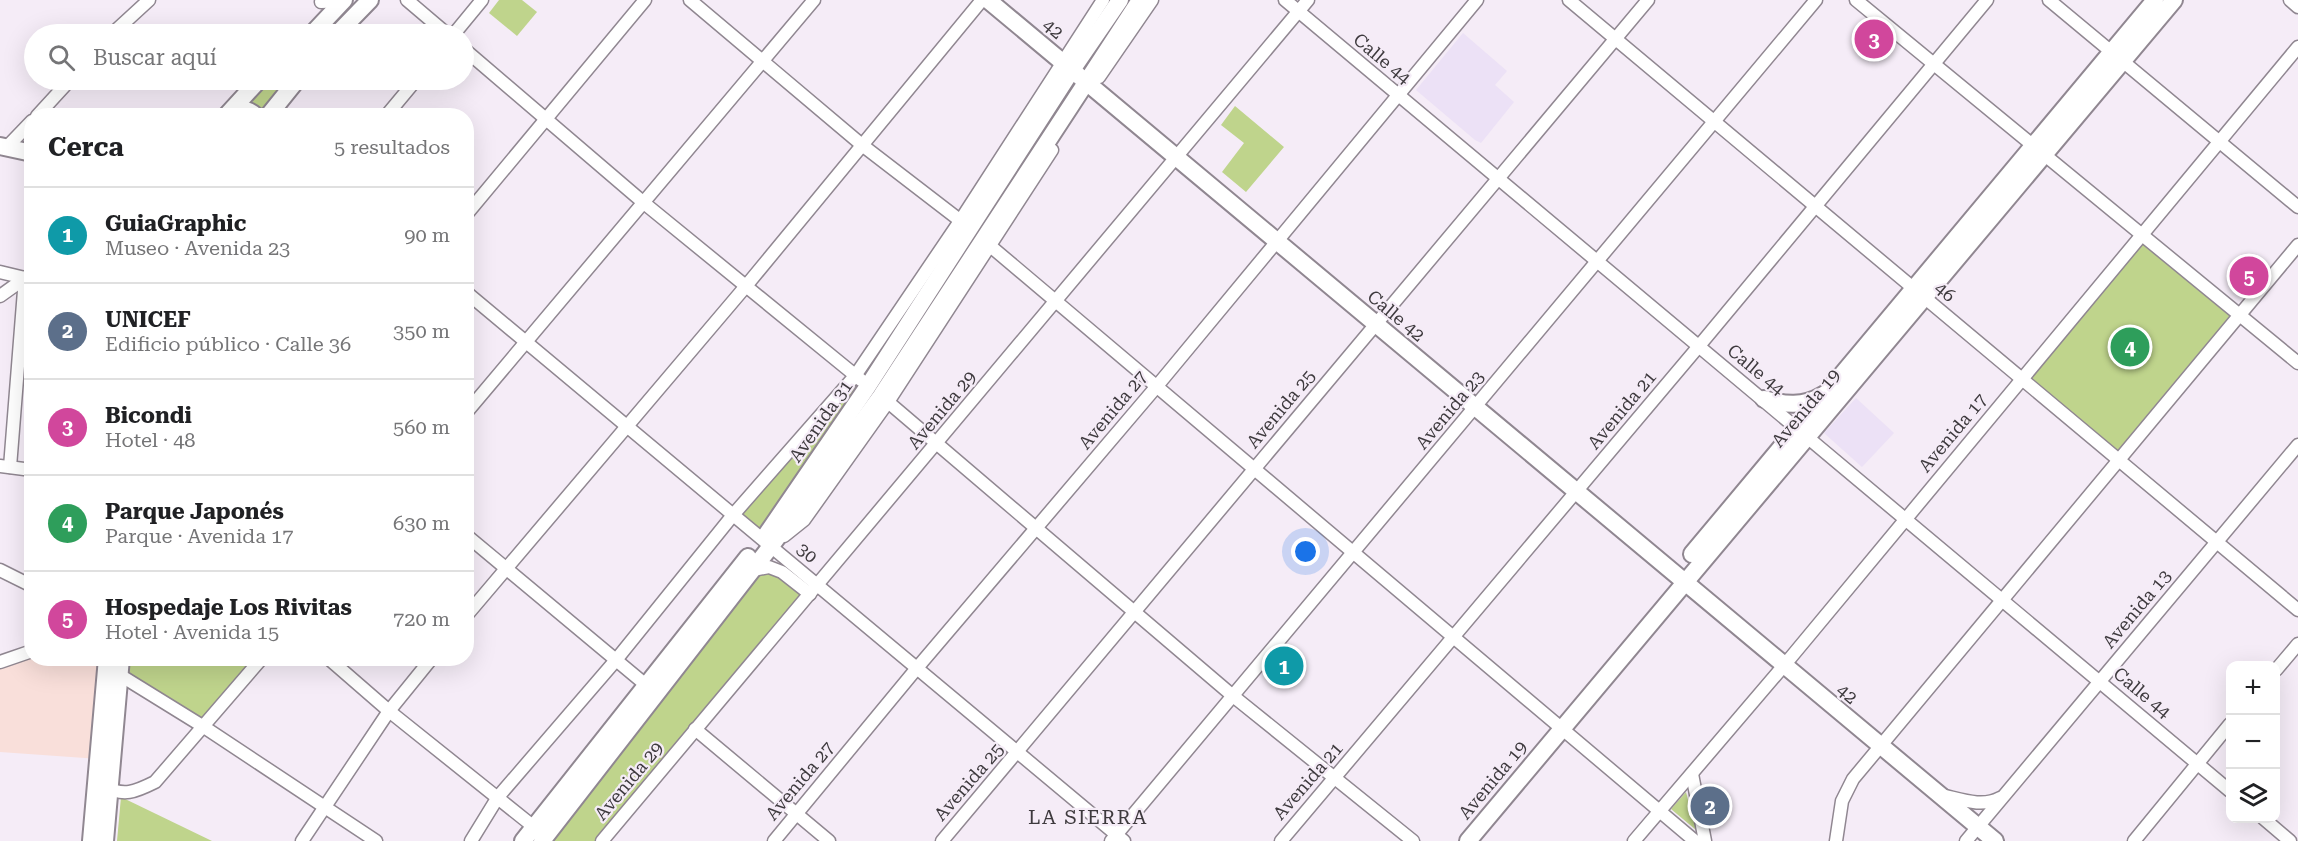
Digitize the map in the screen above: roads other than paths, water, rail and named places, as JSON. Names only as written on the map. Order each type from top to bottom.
[{"type":"main road","points":[[321,24],[344,0]]},
{"type":"main road","points":[[347,24],[370,0]]},
{"type":"main road","name":"42","points":[[988,0],[1089,84]]},
{"type":"main road","name":"Avenida 31","points":[[542,837],[646,685],[767,543],[879,395],[976,234],[1067,66],[1120,0]]},
{"type":"main road","name":"Avenida 31","points":[[976,234],[1089,84],[1140,0]]},
{"type":"main road","name":"Avenida 19","points":[[2118,57],[2155,0]]},
{"type":"main road","name":"Avenida 19","points":[[1455,841],[1558,724],[2118,57],[2174,0]]},
{"type":"main road","name":"Calle 42","points":[[1089,84],[1679,579]]},
{"type":"main road","points":[[234,108],[250,90]]},
{"type":"main road","points":[[274,108],[289,90]]},
{"type":"main road","points":[[4,147],[24,151]]},
{"type":"main road","name":"Avenida 19","points":[[1802,432],[1831,390],[1919,294]]},
{"type":"main road","points":[[1764,399],[1783,405],[1802,404],[1831,390]]},
{"type":"main road","name":"Avenida 31","points":[[523,841],[542,837],[753,570],[767,543]]},
{"type":"main road","name":"42","points":[[1679,579],[1995,841]]},
{"type":"main road","points":[[105,841],[104,786],[113,666]]},
{"type":"main road","name":"Avenida 19","points":[[1468,841],[1558,724]]},
{"type":"main road","points":[[92,841],[104,786]]},
{"type":"street","points":[[123,24],[149,0]]},
{"type":"street","points":[[317,24],[320,1],[344,0]]},
{"type":"street","points":[[407,0],[435,24]]},
{"type":"street","points":[[462,24],[482,0]]},
{"type":"street","points":[[474,205],[645,0]]},
{"type":"street","points":[[690,0],[862,145],[1056,300],[1695,841]]},
{"type":"street","points":[[474,404],[814,0]]},
{"type":"street","points":[[474,606],[628,427],[982,0]]},
{"type":"street","name":"Avenida 31","points":[[1067,66],[1102,0]]},
{"type":"street","name":"Avenida 31","points":[[1089,84],[1152,0]]},
{"type":"street","name":"Calle 44","points":[[1285,0],[2226,788]]},
{"type":"street","name":"Avenida 29","points":[[602,841],[1308,0]]},
{"type":"street","name":"Avenida 27","points":[[774,841],[1478,0]]},
{"type":"street","name":"46","points":[[1569,0],[2298,610]]},
{"type":"street","name":"Avenida 25","points":[[942,841],[1648,0]]},
{"type":"street","name":"Avenida 23","points":[[1117,839],[1233,696],[1816,0]]},
{"type":"street","points":[[1856,0],[2298,363]]},
{"type":"street","name":"Avenida 21","points":[[1281,841],[1700,346],[1987,0]]},
{"type":"street","points":[[2049,0],[2298,207]]},
{"type":"street","points":[[2290,0],[2298,7]]},
{"type":"street","name":"Avenida 17","points":[[1634,841],[1906,519],[2298,47]]},
{"type":"street","points":[[474,58],[644,203],[879,395],[1233,696],[1413,841]]},
{"type":"street","points":[[44,108],[61,90]]},
{"type":"street","points":[[393,108],[408,90]]},
{"type":"street","points":[[4,147],[24,128]]},
{"type":"street","name":"Avenida 31","points":[[471,841],[498,797],[616,660],[733,514],[976,234]]},
{"type":"street","name":"Avenida 31","points":[[767,543],[804,520],[976,234]]},
{"type":"street","points":[[1836,841],[1837,825],[1847,789],[2298,245]]},
{"type":"street","points":[[0,272],[24,275]]},
{"type":"street","points":[[0,296],[24,278]]},
{"type":"street","name":"30","points":[[474,299],[767,543],[814,589],[917,668],[1117,839]]},
{"type":"street","points":[[24,308],[5,467],[24,469]]},
{"type":"street","name":"Avenida 13","points":[[1966,841],[2298,445]]},
{"type":"street","points":[[474,542],[646,685]]},
{"type":"street","points":[[753,570],[769,567],[814,589]]},
{"type":"street","points":[[0,570],[24,582]]},
{"type":"street","points":[[2280,665],[2298,644]]},
{"type":"street","points":[[0,662],[24,654]]},
{"type":"street","points":[[114,666],[376,841]]},
{"type":"street","points":[[104,786],[133,793],[154,782],[255,666]]},
{"type":"street","points":[[337,666],[389,711],[498,797],[542,837]]},
{"type":"street","points":[[302,841],[389,711],[426,666]]},
{"type":"street","points":[[695,729],[829,841]]},
{"type":"street","points":[[2134,841],[2226,729]]},
{"type":"street","points":[[1692,774],[1705,841]]},
{"type":"street","points":[[1938,794],[1980,804],[1992,802],[2003,795]]},
{"type":"street","points":[[2268,823],[2290,841]]},
{"type":"place","name":"Bicondi","points":[[1874,39]]},
{"type":"place","name":"Hospedaje Los Rivitas","points":[[2249,276]]},
{"type":"place","name":"Parque Japonés","points":[[2130,347]]},
{"type":"place","name":"GuiaGraphic","points":[[1284,666]]},
{"type":"place","name":"UNICEF","points":[[1710,806]]},
{"type":"district","name":"LA SIERRA","points":[[1088,817]]}]
